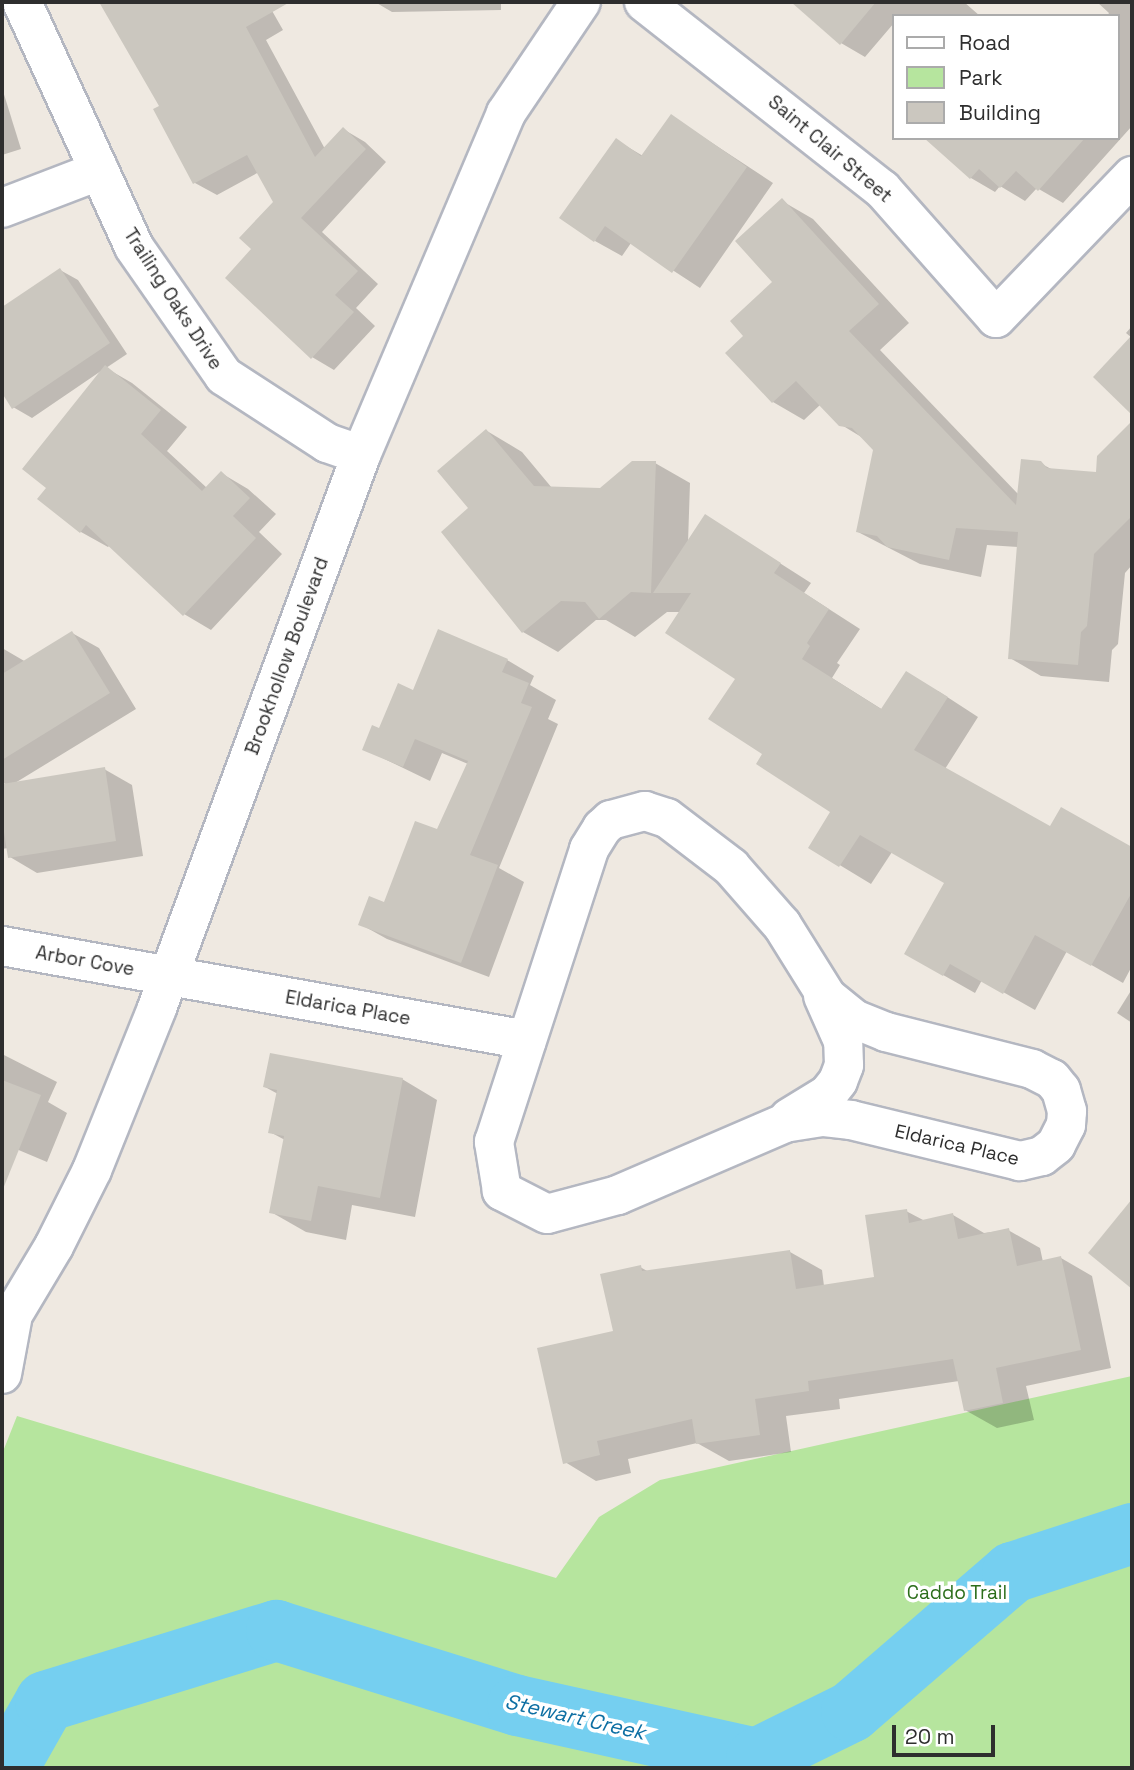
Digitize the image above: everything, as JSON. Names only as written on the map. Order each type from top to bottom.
[{"type":"street","name":"Trailing Oaks Drive","points":[[22,2],[134,247],[224,376],[327,443],[361,455]]},
{"type":"street","name":"Brookhollow Boulevard","points":[[2,1374],[7,1326],[92,1170],[169,976],[361,455],[506,113],[581,2]]},
{"type":"street","name":"Saint Clair Street","points":[[644,2],[882,188],[996,318],[1132,176]]},
{"type":"street","points":[[2,208],[99,171]]},
{"type":"street","name":"Eldarica Place","points":[[645,811],[667,818],[722,859],[775,916],[835,1005],[870,1027],[1045,1075],[1057,1084],[1064,1096],[1066,1125],[1051,1150],[1035,1159],[1020,1161],[839,1118],[803,1119],[763,1133],[618,1195],[547,1214],[502,1191],[494,1142],[527,1040],[590,849],[602,828],[622,815],[645,811]]},
{"type":"street","name":"Arbor Cove","points":[[2,946],[169,976]]},
{"type":"street","name":"Eldarica Place","points":[[763,1133],[828,1094],[842,1073],[845,1057],[843,1041],[811,973]]},
{"type":"street","name":"Eldarica Place","points":[[169,976],[527,1040]]},
{"type":"green space","name":"Caddo Trail","points":[[1132,1376],[1132,1768],[2,1768],[2,1454],[17,1416],[556,1578],[599,1517],[660,1480]]},
{"type":"building","points":[[99,2],[290,2],[246,27],[315,157],[343,127],[366,149],[301,218],[358,271],[335,295],[354,312],[311,359],[225,278],[251,249],[239,238],[273,202],[247,155],[193,184],[153,109],[159,106]]},
{"type":"building","points":[[791,2],[876,2],[840,45]]},
{"type":"building","points":[[671,114],[747,167],[672,273],[605,226],[594,242],[559,218],[616,138],[641,156]]},
{"type":"building","points":[[926,140],[1083,140],[1038,191],[1016,171],[1000,188],[979,169],[970,179]]},
{"type":"building","points":[[782,198],[879,304],[849,331],[1016,505],[1021,459],[1041,461],[1047,468],[1096,472],[1097,456],[1132,421],[1132,516],[1094,554],[1087,626],[1081,632],[1078,665],[1008,659],[1018,532],[956,528],[949,560],[887,547],[877,536],[856,532],[873,450],[852,428],[839,426],[796,381],[772,403],[725,353],[743,336],[730,321],[772,282],[735,241]]},
{"type":"building","points":[[60,268],[110,343],[12,409],[2,393],[2,307]]},
{"type":"building","points":[[1132,335],[1132,415],[1093,377]]},
{"type":"building","points":[[105,365],[161,410],[141,434],[202,491],[221,471],[250,498],[233,516],[256,538],[183,616],[86,525],[80,533],[37,499],[46,488],[22,469]]},
{"type":"building","points":[[486,429],[534,486],[600,488],[632,461],[656,461],[651,593],[631,592],[599,619],[585,602],[561,601],[522,633],[441,532],[468,508],[437,471]]},
{"type":"building","points":[[705,514],[781,563],[774,573],[829,609],[807,643],[810,646],[802,659],[881,709],[906,671],[948,697],[914,750],[1050,826],[1061,807],[1132,847],[1132,892],[1091,966],[1035,935],[1003,994],[950,964],[943,976],[904,954],[944,883],[860,835],[839,867],[808,848],[830,812],[756,764],[762,754],[708,719],[735,679],[665,633],[691,593],[653,593]]},
{"type":"building","points":[[438,629],[508,659],[502,672],[529,683],[521,703],[532,707],[470,855],[498,865],[461,963],[358,925],[369,896],[384,902],[415,821],[437,829],[468,761],[415,739],[403,767],[362,750],[372,725],[379,728],[398,683],[413,690]]},
{"type":"building","points":[[72,631],[110,693],[2,760],[2,674]]},
{"type":"building","points":[[105,767],[116,841],[8,858],[2,819],[2,784]]},
{"type":"building","points":[[270,1053],[403,1078],[380,1198],[318,1186],[311,1221],[269,1213],[284,1136],[268,1133],[277,1090],[263,1087]]},
{"type":"building","points":[[2,1080],[41,1095],[3,1189],[2,1189]]},
{"type":"building","points":[[1132,1199],[1132,1289],[1088,1253]]},
{"type":"building","points":[[907,1209],[909,1223],[953,1213],[958,1239],[1009,1228],[1017,1266],[1061,1256],[1081,1350],[996,1368],[1003,1403],[964,1411],[953,1359],[808,1381],[809,1391],[755,1399],[760,1435],[696,1444],[692,1419],[597,1441],[600,1455],[563,1464],[537,1348],[613,1331],[600,1274],[641,1265],[642,1271],[790,1250],[796,1289],[874,1277],[865,1215]]},
{"type":"waterway","name":"Stewart Creek","points":[[7,1768],[45,1701],[276,1630],[517,1705],[756,1758],[851,1711],[1012,1572],[1132,1533]]}]
